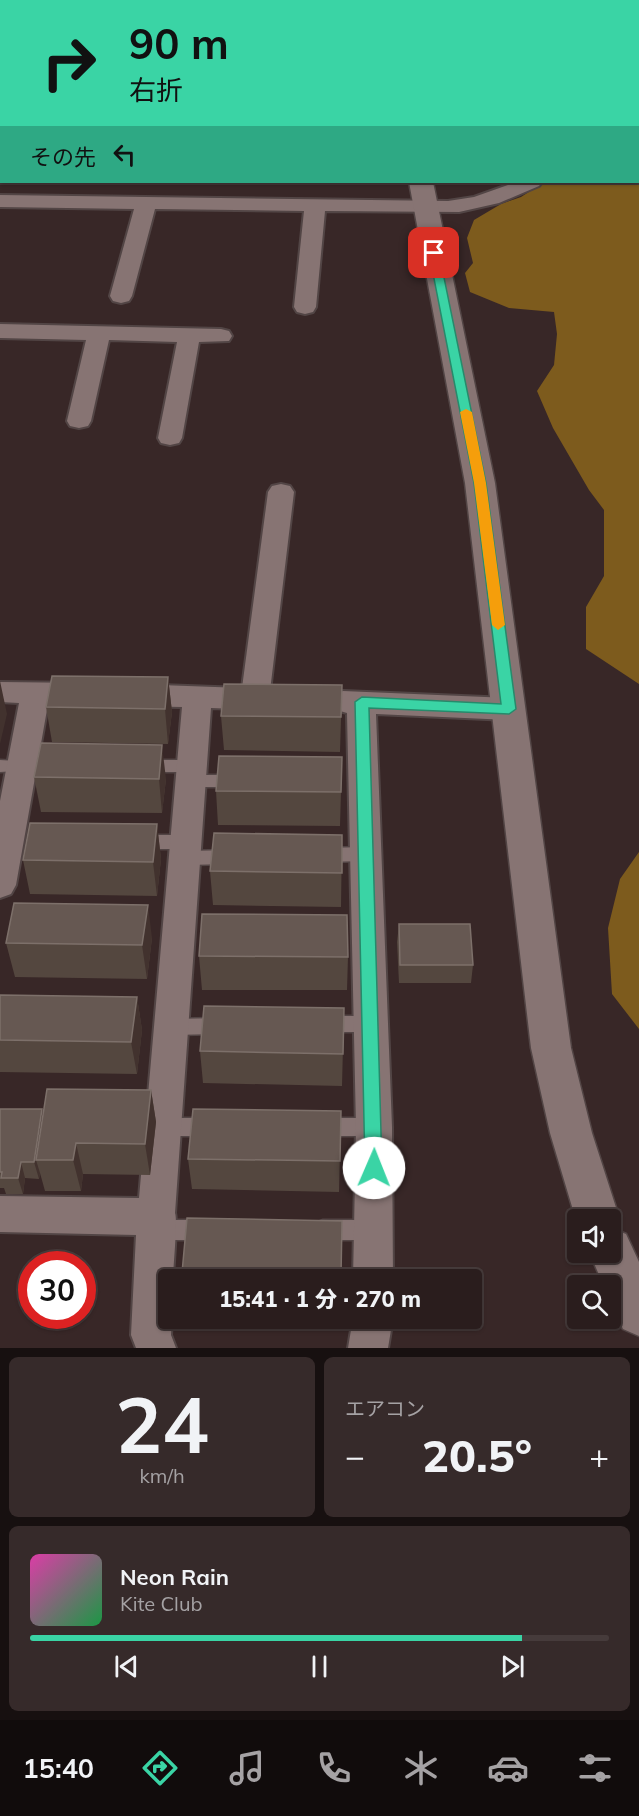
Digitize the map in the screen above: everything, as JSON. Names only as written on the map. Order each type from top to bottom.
[{"type":"street","points":[[0,201],[315,206],[423,194],[466,206],[530,183]]},
{"type":"street","points":[[423,194],[480,483],[551,1048],[571,1133],[595,1209]]},
{"type":"street","points":[[121,296],[146,204]]},
{"type":"street","points":[[305,307],[315,206]]},
{"type":"street","points":[[0,330],[221,336]]},
{"type":"street","points":[[79,421],[99,333]]},
{"type":"street","points":[[170,438],[189,336]]},
{"type":"street","points":[[255,699],[281,492]]},
{"type":"street","points":[[0,692],[197,696],[509,709]]},
{"type":"street","points":[[0,885],[35,693]]},
{"type":"street","points":[[156,1348],[151,1335],[157,1223],[172,1027],[185,936],[185,850],[197,696]]},
{"type":"street","points":[[362,702],[358,779],[366,854],[363,932],[371,1024],[374,1127],[373,1269]]},
{"type":"street","points":[[0,1214],[157,1223]]},
{"type":"street","points":[[616,1263],[639,1312]]},
{"type":"street","points":[[368,1348],[371,1329]]},
{"type":"lane","points":[[124,766],[248,780]]},
{"type":"lane","points":[[126,842],[253,857]]},
{"type":"lane","points":[[309,856],[366,854]]},
{"type":"lane","points":[[313,1024],[371,1024]]},
{"type":"lane","points":[[172,1027],[242,1026]]},
{"type":"lane","points":[[164,1127],[223,1127]]},
{"type":"lane","points":[[304,1127],[374,1127]]},
{"type":"lane","points":[[157,1223],[224,1230]]},
{"type":"lane","points":[[304,1230],[373,1230]]},
{"type":"shaded area","points":[[550,183],[639,183],[639,684],[586,649],[586,607],[604,576],[604,510],[589,490],[553,428],[537,391],[554,365],[557,334],[554,312],[509,308],[470,292],[465,273],[473,263],[467,238],[474,220],[538,186]]},
{"type":"shaded area","points":[[639,852],[639,1029],[612,994],[608,928],[620,879]]},
{"type":"building","points":[[52,676],[168,677],[165,709],[46,707]]},
{"type":"building","points":[[224,684],[342,685],[341,717],[221,716]]},
{"type":"building","points":[[41,743],[162,745],[159,779],[34,777]]},
{"type":"building","points":[[219,756],[342,757],[341,792],[216,791]]},
{"type":"building","points":[[30,823],[157,824],[153,862],[23,860]]},
{"type":"building","points":[[214,833],[342,835],[342,873],[210,871]]},
{"type":"building","points":[[14,903],[148,905],[142,945],[6,943]]},
{"type":"building","points":[[202,914],[347,915],[348,957],[199,956]]},
{"type":"building","points":[[399,924],[470,924],[473,965],[400,965]]},
{"type":"building","points":[[0,995],[137,997],[131,1042],[0,1040]]},
{"type":"building","points":[[204,1006],[344,1008],[343,1054],[200,1051]]},
{"type":"building","points":[[47,1089],[151,1090],[145,1144],[76,1143],[73,1160],[36,1160]]},
{"type":"building","points":[[0,1109],[42,1109],[34,1162],[21,1162],[18,1178],[1,1178]]},
{"type":"building","points":[[193,1109],[341,1111],[340,1161],[188,1159]]},
{"type":"building","points":[[187,1218],[342,1221],[341,1269],[182,1269]]},
{"type":"slow traffic","points":[[466,412],[480,483],[498,625]]},
{"type":"route","points":[[374,1168],[362,702],[509,709],[480,483],[434,253]]}]
